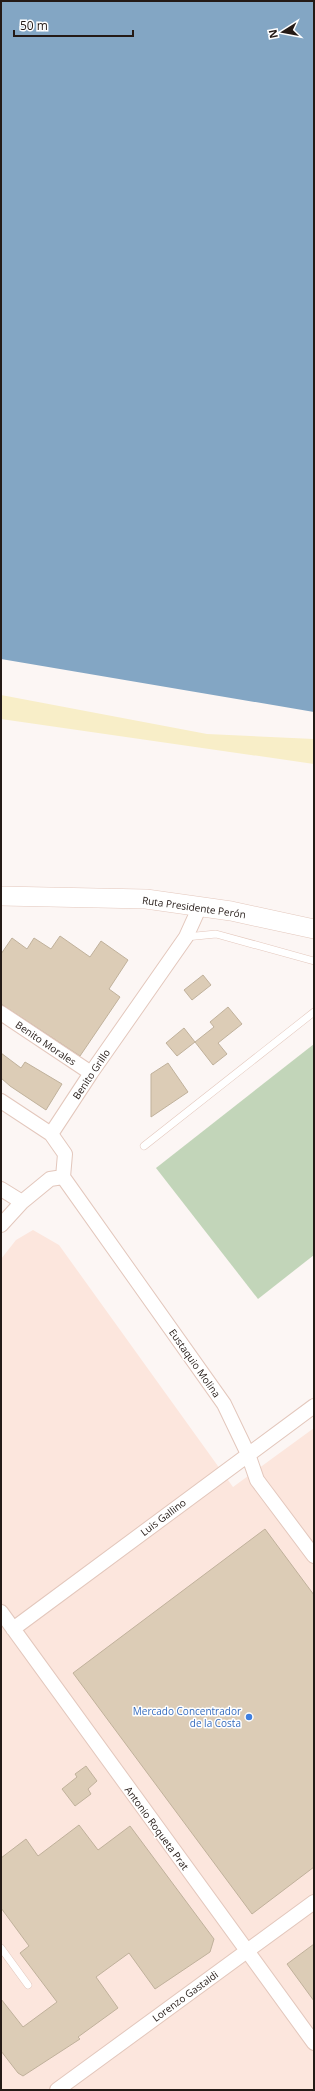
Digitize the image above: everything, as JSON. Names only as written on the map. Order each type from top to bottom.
[{"type":"main road","name":"Ruta Presidente Perón","points":[[1,896],[146,899],[231,910],[314,929]]},
{"type":"street","name":"Benito Grillo","points":[[51,1134],[91,1072],[186,937],[200,906]]},
{"type":"street","name":"Benito Morales","points":[[1,1013],[91,1072]]},
{"type":"street","points":[[1,1101],[51,1134],[65,1154],[63,1177],[50,1179],[22,1202],[1,1225]]},
{"type":"street","name":"Eustaquio Molina","points":[[63,1177],[224,1404],[248,1454],[257,1480],[314,1556]]},
{"type":"street","points":[[1,1189],[22,1202]]},
{"type":"street","name":"Luis Gallino","points":[[13,1629],[314,1406]]},
{"type":"street","name":"Antonio Roqueta Prat","points":[[1,1612],[314,2043]]},
{"type":"street","name":"Lorenzo Gastaldi","points":[[57,2090],[314,1902]]},
{"type":"lane","points":[[186,937],[216,934],[314,961]]},
{"type":"lane","points":[[144,1146],[314,1012]]},
{"type":"lane","points":[[1,1948],[28,1985]]},
{"type":"shaded area","points":[[33,1230],[59,1245],[233,1487],[314,1428],[314,2090],[1,2090],[1,1259],[16,1240]]},
{"type":"green space","points":[[314,1044],[314,1255],[258,1299],[156,1168]]},
{"type":"sand","points":[[1,695],[207,734],[314,739],[314,764],[1,719]]},
{"type":"water","points":[[1,1],[314,1],[314,712],[1,659]]},
{"type":"building","points":[[60,936],[90,957],[101,941],[128,960],[109,989],[120,997],[80,1056],[1,1004],[1,954],[12,938],[27,949],[34,938],[51,949]]},
{"type":"building","points":[[203,975],[211,985],[192,1000],[184,990]]},
{"type":"building","points":[[228,1007],[242,1024],[218,1043],[227,1054],[213,1065],[195,1042],[214,1027],[210,1022]]},
{"type":"building","points":[[184,1028],[195,1042],[177,1056],[166,1043]]},
{"type":"building","points":[[1,1053],[21,1068],[25,1062],[62,1084],[46,1110],[10,1086],[1,1078]]},
{"type":"building","points":[[168,1063],[188,1092],[151,1117],[151,1074]]},
{"type":"building","points":[[265,1529],[314,1595],[314,1867],[252,1914],[73,1673]]},
{"type":"building","points":[[86,1766],[97,1781],[88,1789],[91,1794],[75,1806],[62,1789],[77,1777],[75,1774]]},
{"type":"building","points":[[79,1825],[98,1850],[130,1826],[214,1939],[210,1952],[155,1989],[129,1953],[96,1977],[118,2008],[78,2037],[80,2039],[23,2076],[18,2073],[1,2051],[1,1999],[23,2027],[57,2002],[20,1953],[29,1946],[1,1908],[1,1858],[26,1839],[38,1856]]},
{"type":"building","points":[[314,1944],[314,2001],[287,1964]]},
{"type":"place","name":"Mercado Concentrador de la Costa","points":[[249,1717]]}]
